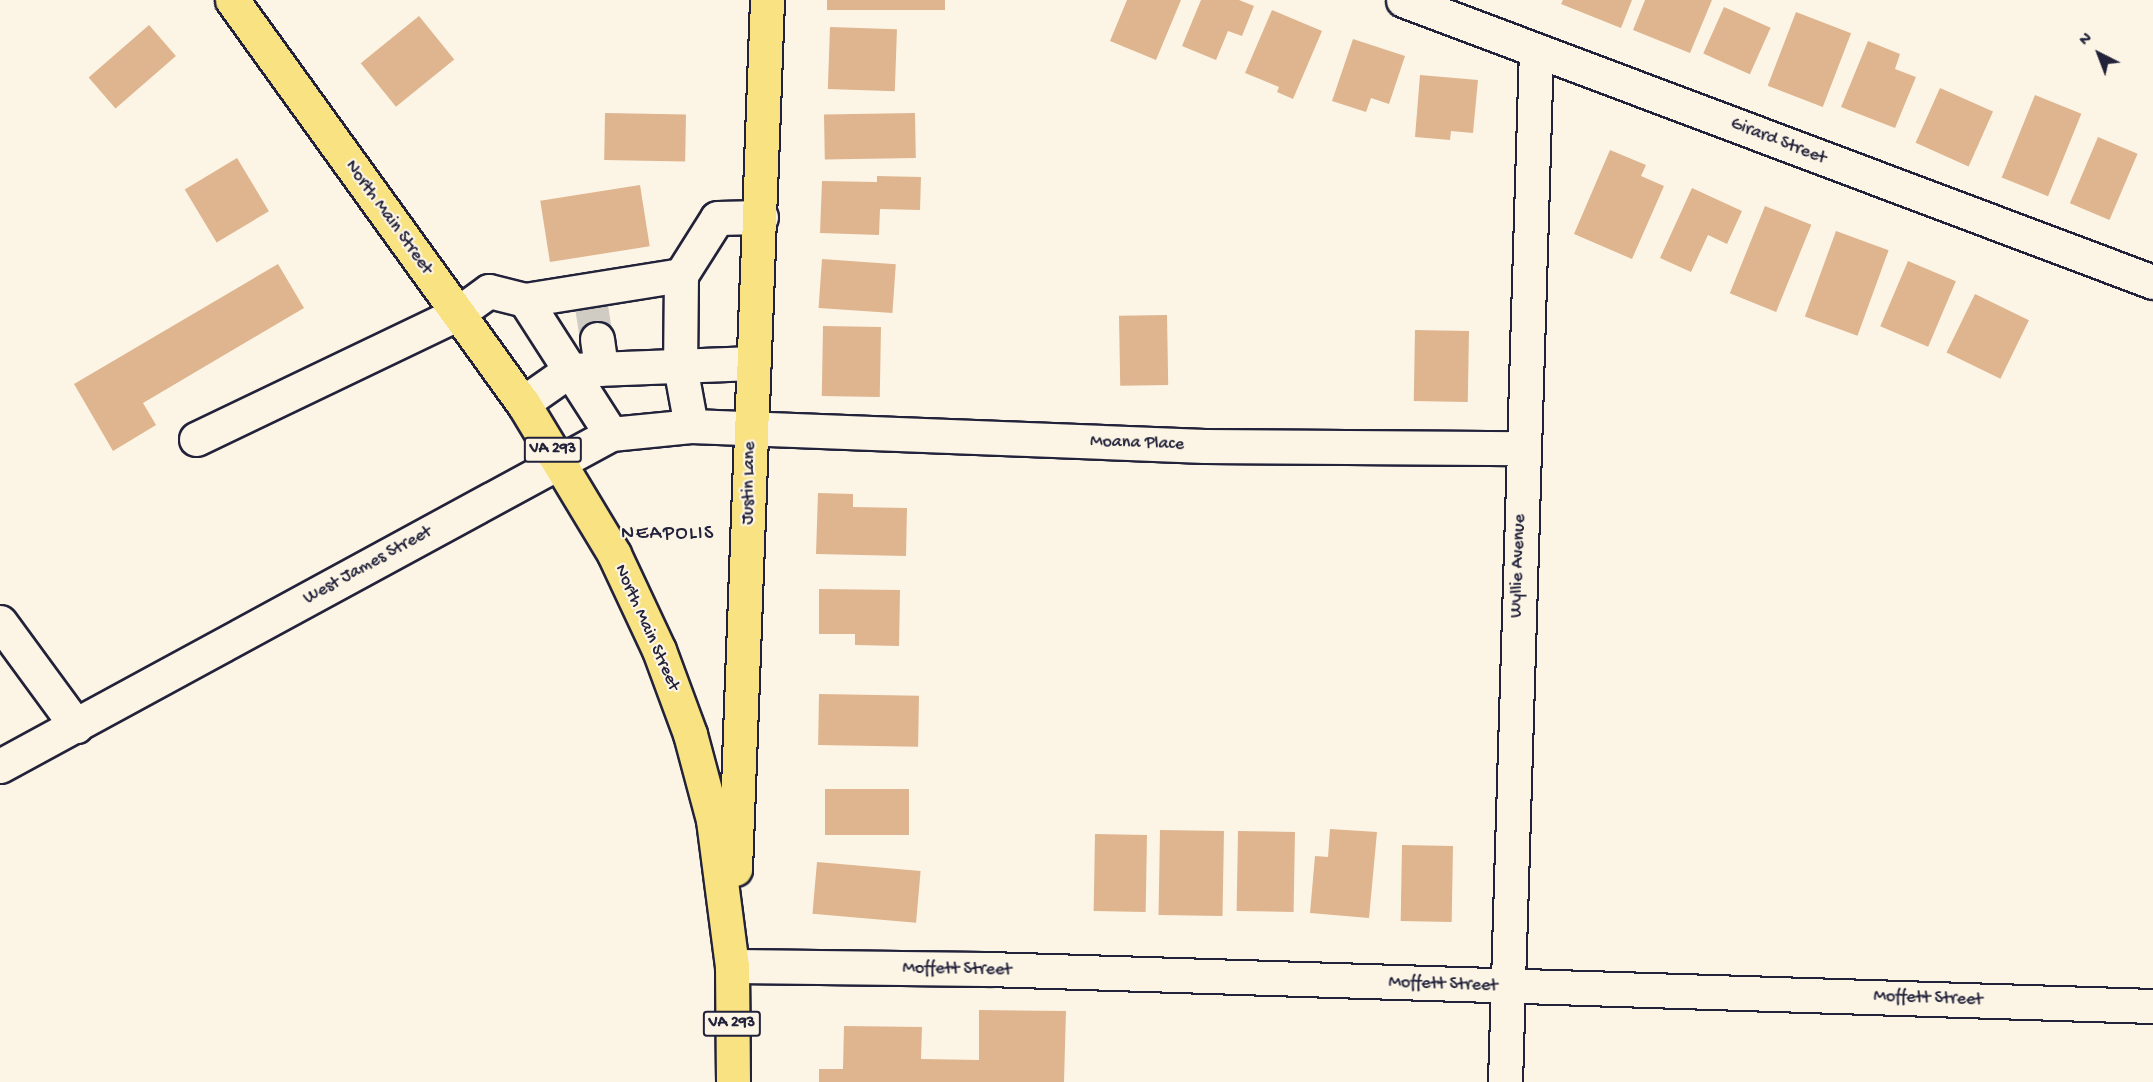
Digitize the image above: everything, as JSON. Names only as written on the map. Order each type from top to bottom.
[{"type":"main road","name":"North Main Street","points":[[232,0],[523,403],[559,458],[649,628],[690,734],[713,820],[732,966],[733,1082]]},
{"type":"main road","name":"Justin Lane","points":[[732,966],[761,217],[767,0]]},
{"type":"street","name":"Girard Street","points":[[1403,0],[2153,282]]},
{"type":"street","name":"Wyllie Avenue","points":[[1505,1082],[1536,50]]},
{"type":"street","points":[[691,426],[680,366],[681,275],[717,218],[761,217]]},
{"type":"street","points":[[195,439],[457,314],[489,291],[525,300],[590,296],[681,275]]},
{"type":"street","points":[[525,300],[590,359],[611,434]]},
{"type":"street","points":[[523,403],[590,359],[680,366],[754,363]]},
{"type":"street","name":"West James Street","points":[[0,765],[76,726],[559,458],[611,434],[691,426],[752,428]]},
{"type":"street","name":"Moana Place","points":[[752,428],[1193,446],[1523,448]]},
{"type":"street","points":[[0,621],[76,726]]},
{"type":"street","name":"Moffett Street","points":[[732,966],[988,969],[2153,1006]]},
{"type":"building","points":[[827,0],[945,0],[945,10],[827,10]]},
{"type":"building","points":[[1127,0],[1181,0],[1156,60],[1110,41]]},
{"type":"building","points":[[1201,0],[1239,0],[1254,6],[1242,36],[1228,31],[1216,60],[1182,46]]},
{"type":"building","points":[[1563,0],[1632,0],[1621,28],[1561,4]]},
{"type":"building","points":[[1645,0],[1712,0],[1690,53],[1633,30]]},
{"type":"building","points":[[1724,7],[1771,28],[1750,74],[1703,54]]},
{"type":"building","points":[[1272,10],[1322,31],[1293,99],[1277,92],[1279,87],[1245,73]]},
{"type":"building","points":[[1796,12],[1851,33],[1823,107],[1768,86]]},
{"type":"building","points":[[419,16],[454,60],[396,107],[361,63]]},
{"type":"building","points":[[149,25],[176,56],[116,108],[89,77]]},
{"type":"building","points":[[830,27],[897,29],[895,91],[828,89]]},
{"type":"building","points":[[1353,39],[1405,56],[1389,104],[1371,98],[1366,112],[1332,101]]},
{"type":"building","points":[[1868,41],[1900,54],[1895,69],[1916,77],[1895,128],[1841,107]]},
{"type":"building","points":[[1420,75],[1478,80],[1473,133],[1451,131],[1450,140],[1415,137]]},
{"type":"building","points":[[1940,88],[1993,112],[1969,166],[1916,143]]},
{"type":"building","points":[[2035,95],[2081,114],[2048,196],[2002,178]]},
{"type":"building","points":[[605,113],[686,114],[685,161],[604,160]]},
{"type":"building","points":[[915,113],[916,158],[825,160],[824,115]]},
{"type":"building","points":[[2098,137],[2138,154],[2109,220],[2070,203]]},
{"type":"building","points":[[1610,150],[1646,165],[1641,176],[1664,186],[1632,259],[1574,234]]},
{"type":"building","points":[[237,158],[269,211],[217,243],[185,189]]},
{"type":"building","points":[[877,176],[921,177],[920,210],[880,209],[879,235],[820,233],[822,181],[877,182]]},
{"type":"building","points":[[640,185],[650,246],[550,262],[540,201]]},
{"type":"building","points":[[1692,188],[1742,211],[1727,244],[1708,235],[1691,272],[1660,258]]},
{"type":"building","points":[[1765,206],[1811,225],[1776,312],[1730,293]]},
{"type":"building","points":[[1836,231],[1889,250],[1857,336],[1805,317]]},
{"type":"building","points":[[822,259],[896,264],[892,313],[819,308]]},
{"type":"building","points":[[1908,261],[1956,281],[1928,347],[1880,326]]},
{"type":"building","points":[[278,264],[304,308],[143,403],[156,425],[113,451],[74,384]]},
{"type":"building","points":[[1975,294],[2029,320],[2000,379],[1947,352]]},
{"type":"building","points":[[1167,315],[1168,385],[1120,386],[1119,316]]},
{"type":"building","points":[[823,326],[881,327],[880,397],[822,396]]},
{"type":"building","points":[[1415,330],[1469,331],[1468,402],[1414,401]]},
{"type":"building","points":[[818,493],[853,494],[853,507],[907,508],[906,556],[816,554]]},
{"type":"building","points":[[819,589],[900,590],[899,646],[855,645],[855,634],[819,634]]},
{"type":"building","points":[[819,694],[919,696],[918,747],[818,745]]},
{"type":"building","points":[[825,789],[909,789],[909,835],[825,835]]},
{"type":"building","points":[[1330,829],[1377,832],[1369,918],[1310,913],[1315,856],[1328,857]]},
{"type":"building","points":[[1160,830],[1224,831],[1223,916],[1159,915]]},
{"type":"building","points":[[1238,831],[1295,832],[1294,912],[1237,911]]},
{"type":"building","points":[[1095,834],[1147,835],[1146,912],[1094,911]]},
{"type":"building","points":[[1402,845],[1453,846],[1452,922],[1401,921]]},
{"type":"building","points":[[817,862],[921,871],[916,923],[812,914]]},
{"type":"building","points":[[979,1010],[1066,1011],[1064,1082],[819,1082],[819,1069],[843,1069],[844,1026],[922,1027],[921,1059],[979,1060]]},
{"type":"tunnel","points":[[591,303],[597,339]]},
{"type":"district","name":"NEAPOLIS","points":[[668,534]]}]
